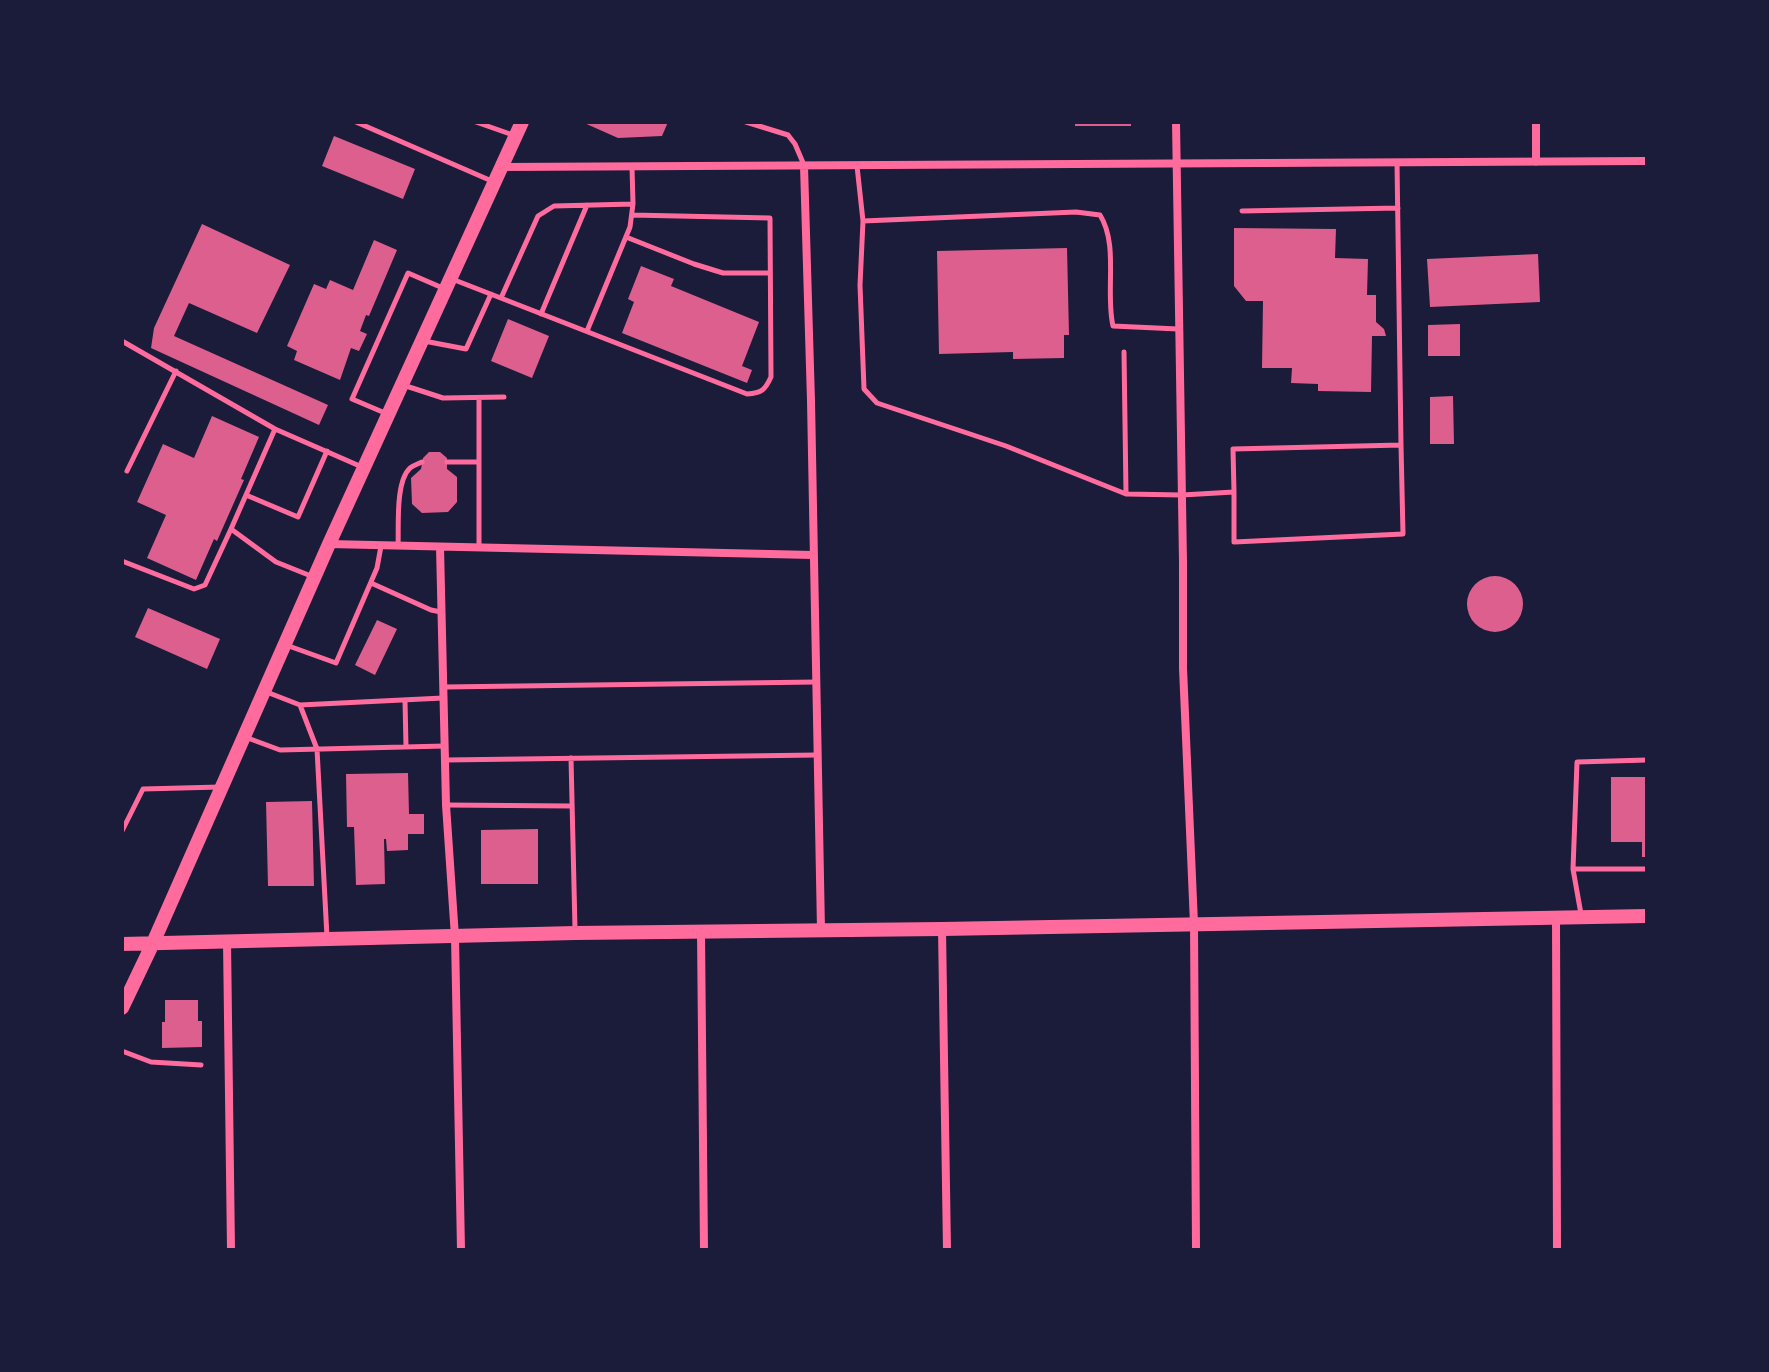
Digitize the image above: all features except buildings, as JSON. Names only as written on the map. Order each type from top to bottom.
[{"type":"main road","points":[[122,1008],[519,129]]},
{"type":"main road","points":[[122,944],[575,933],[1647,916]]},
{"type":"street","points":[[1176,122],[1183,668],[1194,924],[1196,1250]]},
{"type":"street","points":[[1536,122],[1536,162]]},
{"type":"street","points":[[502,167],[1647,161]]},
{"type":"street","points":[[804,166],[821,930]]},
{"type":"street","points":[[329,544],[813,555]]},
{"type":"street","points":[[440,547],[446,805],[455,937],[461,1250]]},
{"type":"street","points":[[1556,917],[1557,1250]]},
{"type":"street","points":[[942,929],[947,1250]]},
{"type":"street","points":[[701,932],[704,1250]]},
{"type":"street","points":[[227,941],[231,1250]]},
{"type":"lane","points":[[356,122],[495,182]]},
{"type":"lane","points":[[476,122],[519,129]]},
{"type":"lane","points":[[746,122],[788,135],[804,166]]},
{"type":"lane","points":[[1397,162],[1403,534],[1234,542],[1233,449],[1401,445]]},
{"type":"lane","points":[[587,331],[632,215],[632,166]]},
{"type":"lane","points":[[857,166],[863,221],[860,285],[864,389],[877,403],[1006,446],[1126,494],[1234,492]]},
{"type":"lane","points":[[501,298],[538,216],[554,206],[633,204]]},
{"type":"lane","points":[[541,314],[587,205]]},
{"type":"lane","points":[[1242,211],[1398,208]]},
{"type":"lane","points":[[863,221],[1076,212],[1100,215],[1107,226],[1111,271],[1109,311],[1113,326],[1179,329]]},
{"type":"lane","points":[[388,415],[352,399],[408,273],[491,294],[747,394],[765,390],[771,377],[770,218],[632,215]]},
{"type":"lane","points":[[626,237],[723,273],[770,273]]},
{"type":"lane","points":[[423,340],[466,349],[491,294]]},
{"type":"lane","points":[[122,341],[275,429],[364,468]]},
{"type":"lane","points":[[1124,352],[1126,494]]},
{"type":"lane","points":[[127,471],[176,371]]},
{"type":"lane","points":[[402,385],[443,398],[504,397]]},
{"type":"lane","points":[[479,398],[479,548]]},
{"type":"lane","points":[[122,561],[194,589],[205,585],[275,429]]},
{"type":"lane","points":[[246,495],[298,517],[327,451]]},
{"type":"lane","points":[[398,546],[402,482],[408,469],[422,462]]},
{"type":"lane","points":[[447,462],[479,462]]},
{"type":"lane","points":[[231,529],[276,562],[314,578]]},
{"type":"lane","points":[[285,645],[336,663],[377,568],[381,546]]},
{"type":"lane","points":[[371,583],[442,612]]},
{"type":"lane","points":[[444,687],[816,682]]},
{"type":"lane","points":[[264,691],[300,705],[444,698]]},
{"type":"lane","points":[[405,700],[406,747]]},
{"type":"lane","points":[[300,705],[317,749],[327,939]]},
{"type":"lane","points":[[244,736],[280,750],[446,746]]},
{"type":"lane","points":[[446,760],[817,755]]},
{"type":"lane","points":[[571,758],[575,933]]},
{"type":"lane","points":[[1581,917],[1573,869],[1577,762],[1647,760]]},
{"type":"lane","points":[[122,831],[143,789],[221,787]]},
{"type":"lane","points":[[446,805],[571,806]]},
{"type":"lane","points":[[1573,869],[1647,869]]},
{"type":"lane","points":[[122,1051],[151,1062],[201,1065]]}]
